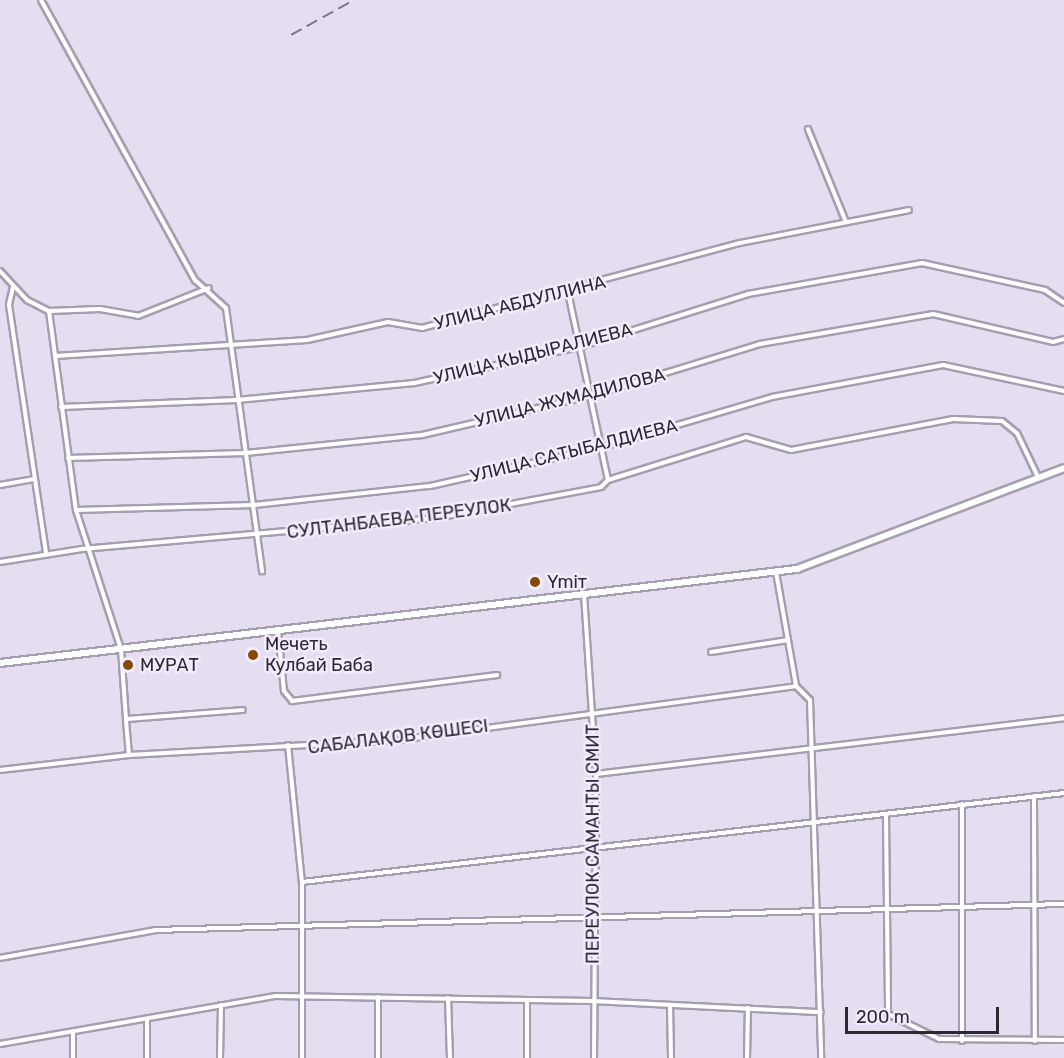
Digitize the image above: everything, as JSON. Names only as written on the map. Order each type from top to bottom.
[{"type":"main road","points":[[0,663],[776,572],[816,563],[1064,468]]},
{"type":"street","points":[[41,0],[195,280],[209,288],[226,308],[229,348],[254,505],[262,572]]},
{"type":"street","points":[[808,129],[846,222]]},
{"type":"street","name":"УЛИЦА АБДУЛЛИНА","points":[[55,356],[229,348],[307,340],[388,322],[422,328],[568,292],[740,243],[909,210]]},
{"type":"street","name":"УЛИЦА КЫДЫРАЛИЕВА","points":[[61,407],[237,400],[414,383],[579,347],[748,294],[922,263],[1045,290],[1064,303]]},
{"type":"street","points":[[0,271],[12,277],[13,286],[9,305],[33,479],[46,554]]},
{"type":"street","points":[[13,286],[49,311],[100,309],[138,316],[209,288]]},
{"type":"street","points":[[568,292],[599,448],[608,480]]},
{"type":"street","points":[[49,311],[76,510],[121,649],[129,755]]},
{"type":"street","name":"УЛИЦА ЖУМАДИЛОВА","points":[[68,458],[246,453],[422,435],[590,396],[760,344],[933,314],[1053,342],[1064,339]]},
{"type":"street","name":"УЛИЦА САТЫБАЛДИЕВА","points":[[76,510],[254,505],[430,486],[599,448],[772,397],[943,365],[1064,391]]},
{"type":"street","name":"СУЛТАНБАЕВА ПЕРЕУЛОК","points":[[0,562],[87,549],[258,537],[436,518],[601,487],[608,480],[747,437],[759,436],[791,450],[982,418],[1002,421],[1017,433],[1038,477]]},
{"type":"street","points":[[0,485],[33,479]]},
{"type":"street","points":[[776,572],[796,686],[810,700],[822,1058]]},
{"type":"street","name":"ПЕРЕУЛОК САМАНТЫ СМИТ","points":[[584,594],[596,774],[597,916],[592,1001],[594,1058]]},
{"type":"street","points":[[278,631],[284,691],[292,701],[497,675]]},
{"type":"street","points":[[711,652],[788,640]]},
{"type":"street","name":"САБАЛАҚОВ КӨШЕСІ","points":[[0,770],[129,755],[288,744],[297,749],[398,740],[796,686]]},
{"type":"street","points":[[126,719],[243,710]]},
{"type":"street","points":[[596,774],[1064,718]]},
{"type":"street","points":[[288,744],[304,924],[302,1058]]},
{"type":"street","points":[[302,882],[595,844],[813,826],[962,804],[1064,793]]},
{"type":"street","points":[[1034,796],[1035,1041]]},
{"type":"street","points":[[962,804],[962,1041]]},
{"type":"street","points":[[886,815],[888,1014],[917,1032],[962,1041],[1064,1040]]},
{"type":"street","points":[[0,958],[155,930],[597,916],[962,910],[1034,903],[1064,903]]},
{"type":"street","points":[[0,1044],[147,1020],[221,1005],[304,996],[592,1001],[821,1012]]},
{"type":"street","points":[[378,997],[378,1058]]},
{"type":"street","points":[[448,998],[450,1058]]},
{"type":"street","points":[[527,1000],[527,1058]]},
{"type":"street","points":[[220,1058],[221,1005]]},
{"type":"street","points":[[670,1005],[671,1058]]},
{"type":"street","points":[[747,1058],[748,1008]]},
{"type":"street","points":[[147,1020],[147,1058]]},
{"type":"street","points":[[73,1032],[73,1058]]},
{"type":"railway","points":[[291,35],[354,0]]},
{"type":"place","name":"Ymiт","points":[[535,582]]},
{"type":"place","name":"Мечеть Кулбай Баба","points":[[253,655]]},
{"type":"place","name":"МУРАТ","points":[[128,665]]}]
